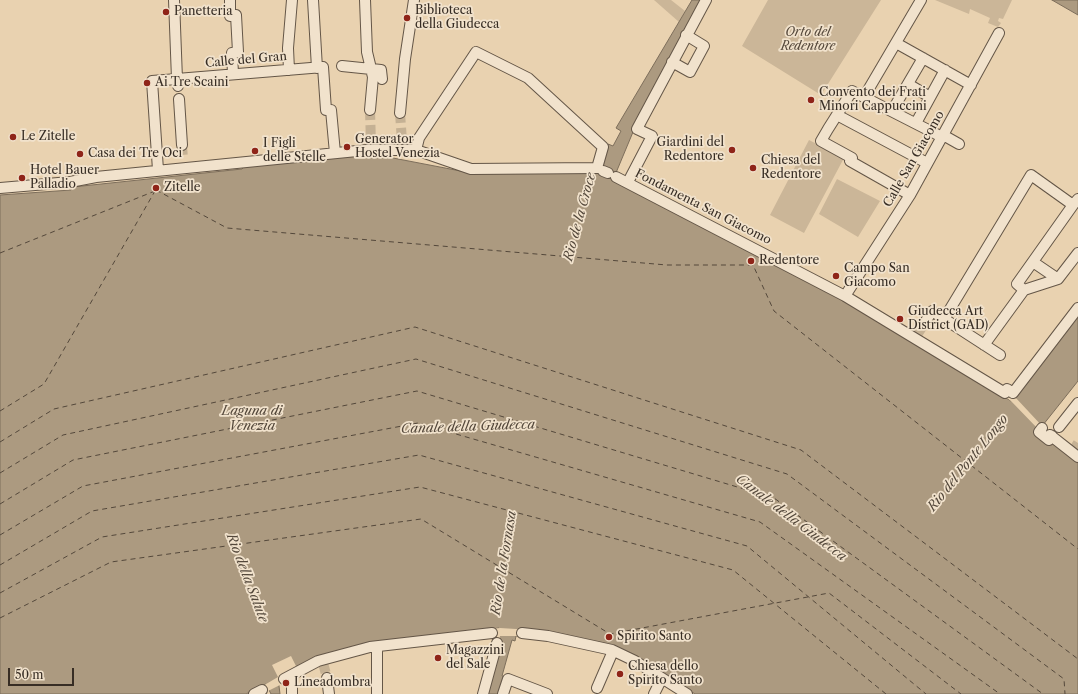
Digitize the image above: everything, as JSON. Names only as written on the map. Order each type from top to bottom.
[{"type":"street","points":[[174,0],[178,82]]},
{"type":"street","points":[[230,0],[230,16],[236,16],[238,52],[232,53],[233,74]]},
{"type":"street","points":[[289,70],[288,48],[292,0]]},
{"type":"street","points":[[313,0],[317,68],[323,67],[326,110],[331,110],[334,153]]},
{"type":"street","points":[[365,0],[367,52],[373,77],[370,110]]},
{"type":"street","points":[[400,113],[405,59],[414,0]]},
{"type":"street","points":[[628,182],[652,136],[637,129],[706,0]]},
{"type":"street","points":[[864,97],[921,0]]},
{"type":"street","name":"Calle San Giacomo","points":[[845,296],[910,195],[927,163],[938,154],[942,136],[999,33]]},
{"type":"street","points":[[672,62],[690,72],[708,48],[686,36]]},
{"type":"street","points":[[896,43],[971,85]]},
{"type":"street","points":[[0,188],[70,182],[96,177],[158,170],[184,164],[334,153],[371,147],[402,145],[416,150],[471,169],[606,172],[603,147],[528,78],[476,52],[419,138],[416,150]]},
{"type":"street","points":[[892,111],[923,58]]},
{"type":"street","points":[[342,66],[381,70],[382,79]]},
{"type":"street","name":"Calle del Gran","points":[[158,170],[152,81],[178,82],[233,74],[317,68]]},
{"type":"street","points":[[916,123],[945,70]]},
{"type":"street","points":[[908,84],[930,97]]},
{"type":"street","points":[[910,195],[850,161],[852,158],[822,141],[852,91],[960,144]]},
{"type":"street","points":[[179,99],[182,145]]},
{"type":"street","points":[[837,115],[927,163]]},
{"type":"street","name":"Fondamenta San Giacomo","points":[[606,172],[628,182],[845,296],[1010,394],[1078,308]]},
{"type":"street","points":[[944,319],[1031,175],[1076,202],[1016,284],[1024,290]]},
{"type":"street","points":[[984,344],[1024,290],[1058,279],[1078,253]]},
{"type":"street","points":[[1033,262],[1058,279]]},
{"type":"street","points":[[924,324],[932,311],[1000,355]]},
{"type":"street","points":[[1074,453],[1051,432],[1078,403]]},
{"type":"street","points":[[292,694],[288,677],[322,662],[377,646],[492,633]]},
{"type":"street","points":[[522,633],[548,636],[613,651],[635,661],[687,694]]},
{"type":"street","points":[[484,694],[497,643]]},
{"type":"street","points":[[377,646],[377,694]]},
{"type":"street","points":[[597,688],[613,651]]},
{"type":"street","points":[[326,678],[329,694]]},
{"type":"street","points":[[654,694],[662,678]]},
{"type":"street","points":[[503,694],[508,679],[547,694]]},
{"type":"green space","points":[[654,0],[671,0],[685,11],[679,22]]},
{"type":"green space","name":"Orto del Redentore","points":[[768,0],[881,0],[821,95],[742,46]]},
{"type":"green space","points":[[935,0],[1012,0],[1003,19],[999,18],[998,21],[1001,23],[998,27],[988,23],[990,18],[970,9],[969,14]]},
{"type":"green space","points":[[809,140],[844,158],[804,233],[770,215]]},
{"type":"green space","points":[[837,179],[880,201],[858,237],[819,214]]},
{"type":"water","name":"Laguna di Venezia","points":[[692,0],[702,0],[633,132],[613,180],[846,300],[1011,401],[1078,313],[1078,381],[1039,430],[1078,462],[1078,694],[695,694],[636,657],[549,632],[516,636],[515,641],[512,640],[502,676],[505,677],[500,694],[485,694],[499,643],[499,628],[371,644],[278,678],[280,694],[271,694],[266,684],[246,694],[0,694],[0,195],[71,190],[73,187],[242,169],[245,165],[367,153],[471,173],[594,171],[608,144],[613,146],[621,131],[616,128]]},
{"type":"water","points":[[1052,0],[1078,0],[1078,15]]},
{"type":"pier","points":[[1004,394],[1011,399],[1013,396],[1015,397],[1043,427],[1039,430],[1011,401],[1003,395]]},
{"type":"pier","points":[[492,629],[522,629],[518,636],[500,636],[499,643],[497,643],[498,631],[492,631]]},
{"type":"pier","points":[[291,656],[297,668],[280,679],[282,684],[268,691],[265,686],[261,688],[278,677],[272,665]]},
{"type":"ferry route","points":[[156,190],[227,228],[667,265],[753,265],[774,311],[1078,549]]},
{"type":"ferry route","points":[[0,253],[155,191]]},
{"type":"ferry route","points":[[0,411],[44,384],[155,191]]},
{"type":"ferry route","points":[[0,442],[54,409],[415,327],[801,450],[1078,659]]},
{"type":"ferry route","points":[[0,473],[63,435],[416,359],[787,474],[1064,679],[1065,694]]},
{"type":"ferry route","points":[[0,504],[73,460],[417,391],[774,498],[1043,694]]},
{"type":"ferry route","points":[[0,535],[83,486],[418,423],[760,522],[1000,694]]},
{"type":"ferry route","points":[[0,565],[92,511],[419,455],[747,546],[926,694]]},
{"type":"ferry route","points":[[0,593],[102,537],[420,487],[733,570],[886,694]]},
{"type":"ferry route","points":[[0,618],[111,562],[421,519],[610,634],[829,593],[961,694]]},
{"type":"tunnel","points":[[370,110],[371,144]]},
{"type":"tunnel","points":[[400,113],[402,141]]},
{"type":"tunnel","points":[[182,145],[183,159]]},
{"type":"tunnel","points":[[917,335],[924,324]]},
{"type":"tunnel","points":[[1073,451],[1078,443]]},
{"type":"tunnel","points":[[323,663],[327,678]]},
{"type":"place","name":"Panetteria","points":[[166,12]]},
{"type":"place","name":"Biblioteca della Giudecca","points":[[407,18]]},
{"type":"place","name":"Ai Tre Scaini","points":[[147,83]]},
{"type":"place","name":"Convento dei Frati Minori Cappuccini","points":[[811,100]]},
{"type":"place","name":"Le Zitelle","points":[[13,137]]},
{"type":"place","name":"Generator Hostel Venezia","points":[[347,147]]},
{"type":"place","name":"Giardini del Redentore","points":[[732,150]]},
{"type":"place","name":"I Figli delle Stelle","points":[[255,151]]},
{"type":"place","name":"Casa dei Tre Oci","points":[[80,154]]},
{"type":"place","name":"Chiesa del Redentore","points":[[753,168]]},
{"type":"place","name":"Hotel Bauer Palladio","points":[[22,178]]},
{"type":"place","name":"Zitelle","points":[[156,188]]},
{"type":"place","name":"Redentore","points":[[751,261]]},
{"type":"place","name":"Campo San Giacomo","points":[[836,276]]},
{"type":"place","name":"Giudecca Art District (GAD)","points":[[900,319]]},
{"type":"place","name":"Spirito Santo","points":[[609,637]]},
{"type":"place","name":"Magazzini del Sale","points":[[438,658]]},
{"type":"place","name":"Chiesa dello Spirito Santo","points":[[620,674]]},
{"type":"place","name":"Lineadombra","points":[[286,683]]},
{"type":"water label","name":"Rio de la Croce","points":[[580,217]]},
{"type":"water label","name":"Canale della Giudecca","points":[[468,427]]},
{"type":"water label","name":"Rio del Ponte Longo","points":[[968,463]]},
{"type":"water label","name":"Canale della Giudecca","points":[[791,518]]},
{"type":"water label","name":"Rio de la Fornasa","points":[[504,563]]},
{"type":"water label","name":"Rio della Salute","points":[[247,578]]}]
